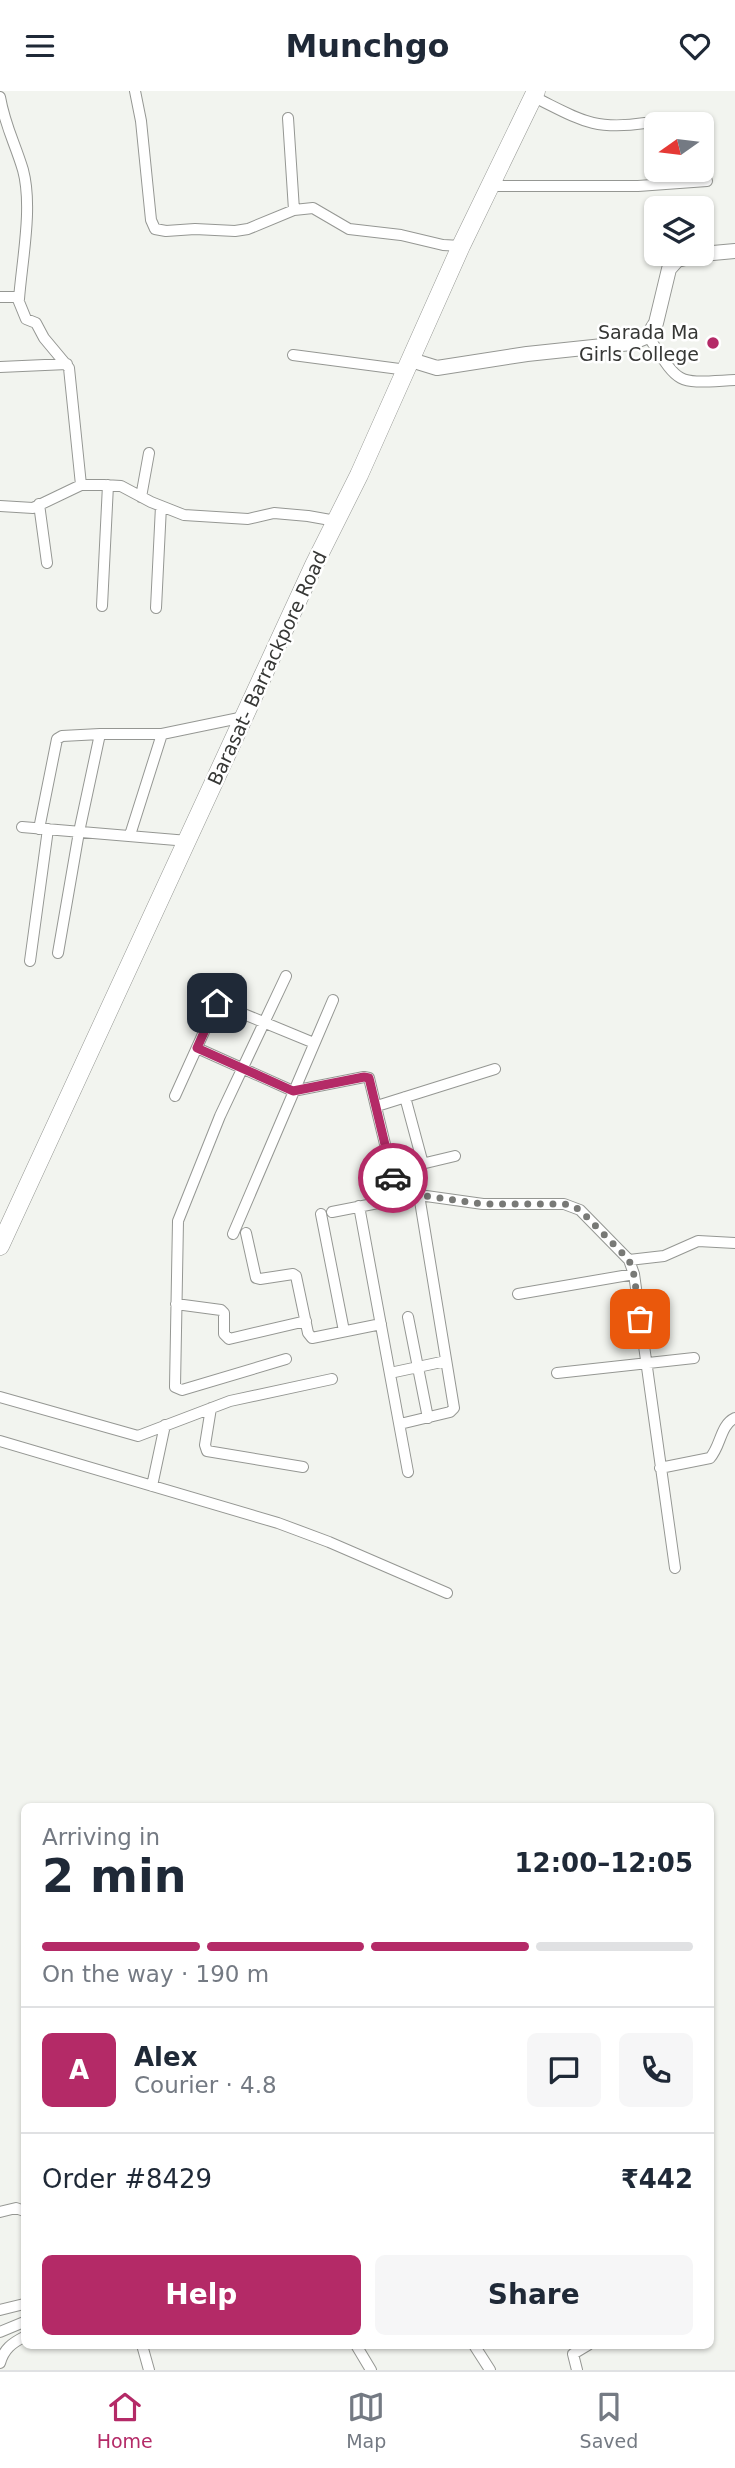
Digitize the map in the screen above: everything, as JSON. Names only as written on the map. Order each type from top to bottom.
[{"type":"main road","name":"Barasat- Barrackpore Road","points":[[1,1243],[409,365],[461,246],[535,94]]},
{"type":"street","points":[[135,91],[141,121],[151,220],[155,229],[235,231],[248,229],[294,210],[313,208],[349,229],[461,246]]},
{"type":"street","points":[[535,94],[593,125],[618,127],[644,123]]},
{"type":"street","points":[[0,97],[5,125],[24,178],[25,229],[19,299],[26,319],[36,323],[44,338],[67,364],[81,485]]},
{"type":"street","points":[[288,118],[294,210]]},
{"type":"street","points":[[489,186],[638,186],[693,182]]},
{"type":"street","points":[[714,253],[735,251]]},
{"type":"street","points":[[293,355],[437,368],[527,354],[631,343],[648,336],[656,323],[672,266]]},
{"type":"street","points":[[0,297],[13,296],[19,299]]},
{"type":"street","points":[[648,336],[673,374],[681,380],[735,380]]},
{"type":"street","points":[[0,367],[67,364]]},
{"type":"street","points":[[141,497],[149,453]]},
{"type":"street","points":[[0,506],[33,508],[81,485],[108,485],[121,486],[184,515],[248,519],[274,513],[336,521]]},
{"type":"street","points":[[102,606],[108,485]]},
{"type":"street","points":[[39,504],[47,562]]},
{"type":"street","points":[[156,608],[161,506]]},
{"type":"street","points":[[30,961],[43,829],[57,739],[62,736],[100,734],[162,734],[244,717]]},
{"type":"street","points":[[58,953],[79,831],[100,734]]},
{"type":"street","points":[[130,835],[162,734]]},
{"type":"street","points":[[22,827],[188,841]]},
{"type":"street","points":[[286,976],[219,1116],[178,1221],[174,1383],[178,1389],[286,1359]]},
{"type":"street","points":[[233,1234],[333,1000]]},
{"type":"street","points":[[175,1096],[217,1003],[314,1043]]},
{"type":"street","points":[[197,1048],[293,1091],[364,1077],[371,1081],[398,1198]]},
{"type":"street","points":[[377,1105],[495,1069]]},
{"type":"street","points":[[405,1097],[422,1164]]},
{"type":"street","points":[[392,1171],[455,1156]]},
{"type":"street","points":[[400,1424],[453,1411],[419,1195]]},
{"type":"street","points":[[344,1331],[327,1213],[419,1195],[483,1204],[564,1204],[580,1210],[629,1260],[634,1275],[675,1568]]},
{"type":"street","points":[[359,1206],[408,1472]]},
{"type":"street","points":[[246,1233],[257,1278],[293,1274],[296,1276],[312,1338],[381,1324]]},
{"type":"street","points":[[629,1260],[664,1256],[693,1242],[735,1243]]},
{"type":"street","points":[[518,1294],[634,1275]]},
{"type":"street","points":[[176,1304],[221,1310],[224,1313],[224,1334],[229,1339],[306,1321]]},
{"type":"street","points":[[408,1317],[428,1417]]},
{"type":"street","points":[[557,1373],[694,1358]]},
{"type":"street","points":[[390,1373],[446,1361]]},
{"type":"street","points":[[0,1397],[134,1435],[247,1396],[332,1378]]},
{"type":"street","points":[[211,1408],[205,1445],[207,1451],[303,1467]]},
{"type":"street","points":[[660,1468],[710,1458],[726,1424],[735,1418]]},
{"type":"street","points":[[152,1486],[166,1425]]},
{"type":"street","points":[[0,1441],[278,1523],[447,1593]]},
{"type":"street","points":[[0,2212],[16,2208],[21,2210]]},
{"type":"street","points":[[0,2310],[21,2305]]},
{"type":"street","points":[[0,2332],[21,2323]]},
{"type":"street","points":[[0,2363],[3,2353],[21,2339]]},
{"type":"street","points":[[143,2349],[149,2370]]},
{"type":"street","points":[[358,2349],[371,2370]]},
{"type":"street","points":[[477,2349],[490,2370]]},
{"type":"street","points":[[577,2370],[573,2354],[582,2349]]},
{"type":"way so far","points":[[393,1178],[398,1198],[429,1195],[483,1204],[573,1206],[580,1210],[632,1265],[640,1319]]},
{"type":"place","name":"Sarada Ma Girls College","points":[[713,343]]},
{"type":"route","points":[[217,1003],[197,1048],[293,1091],[369,1078],[393,1178]]}]
